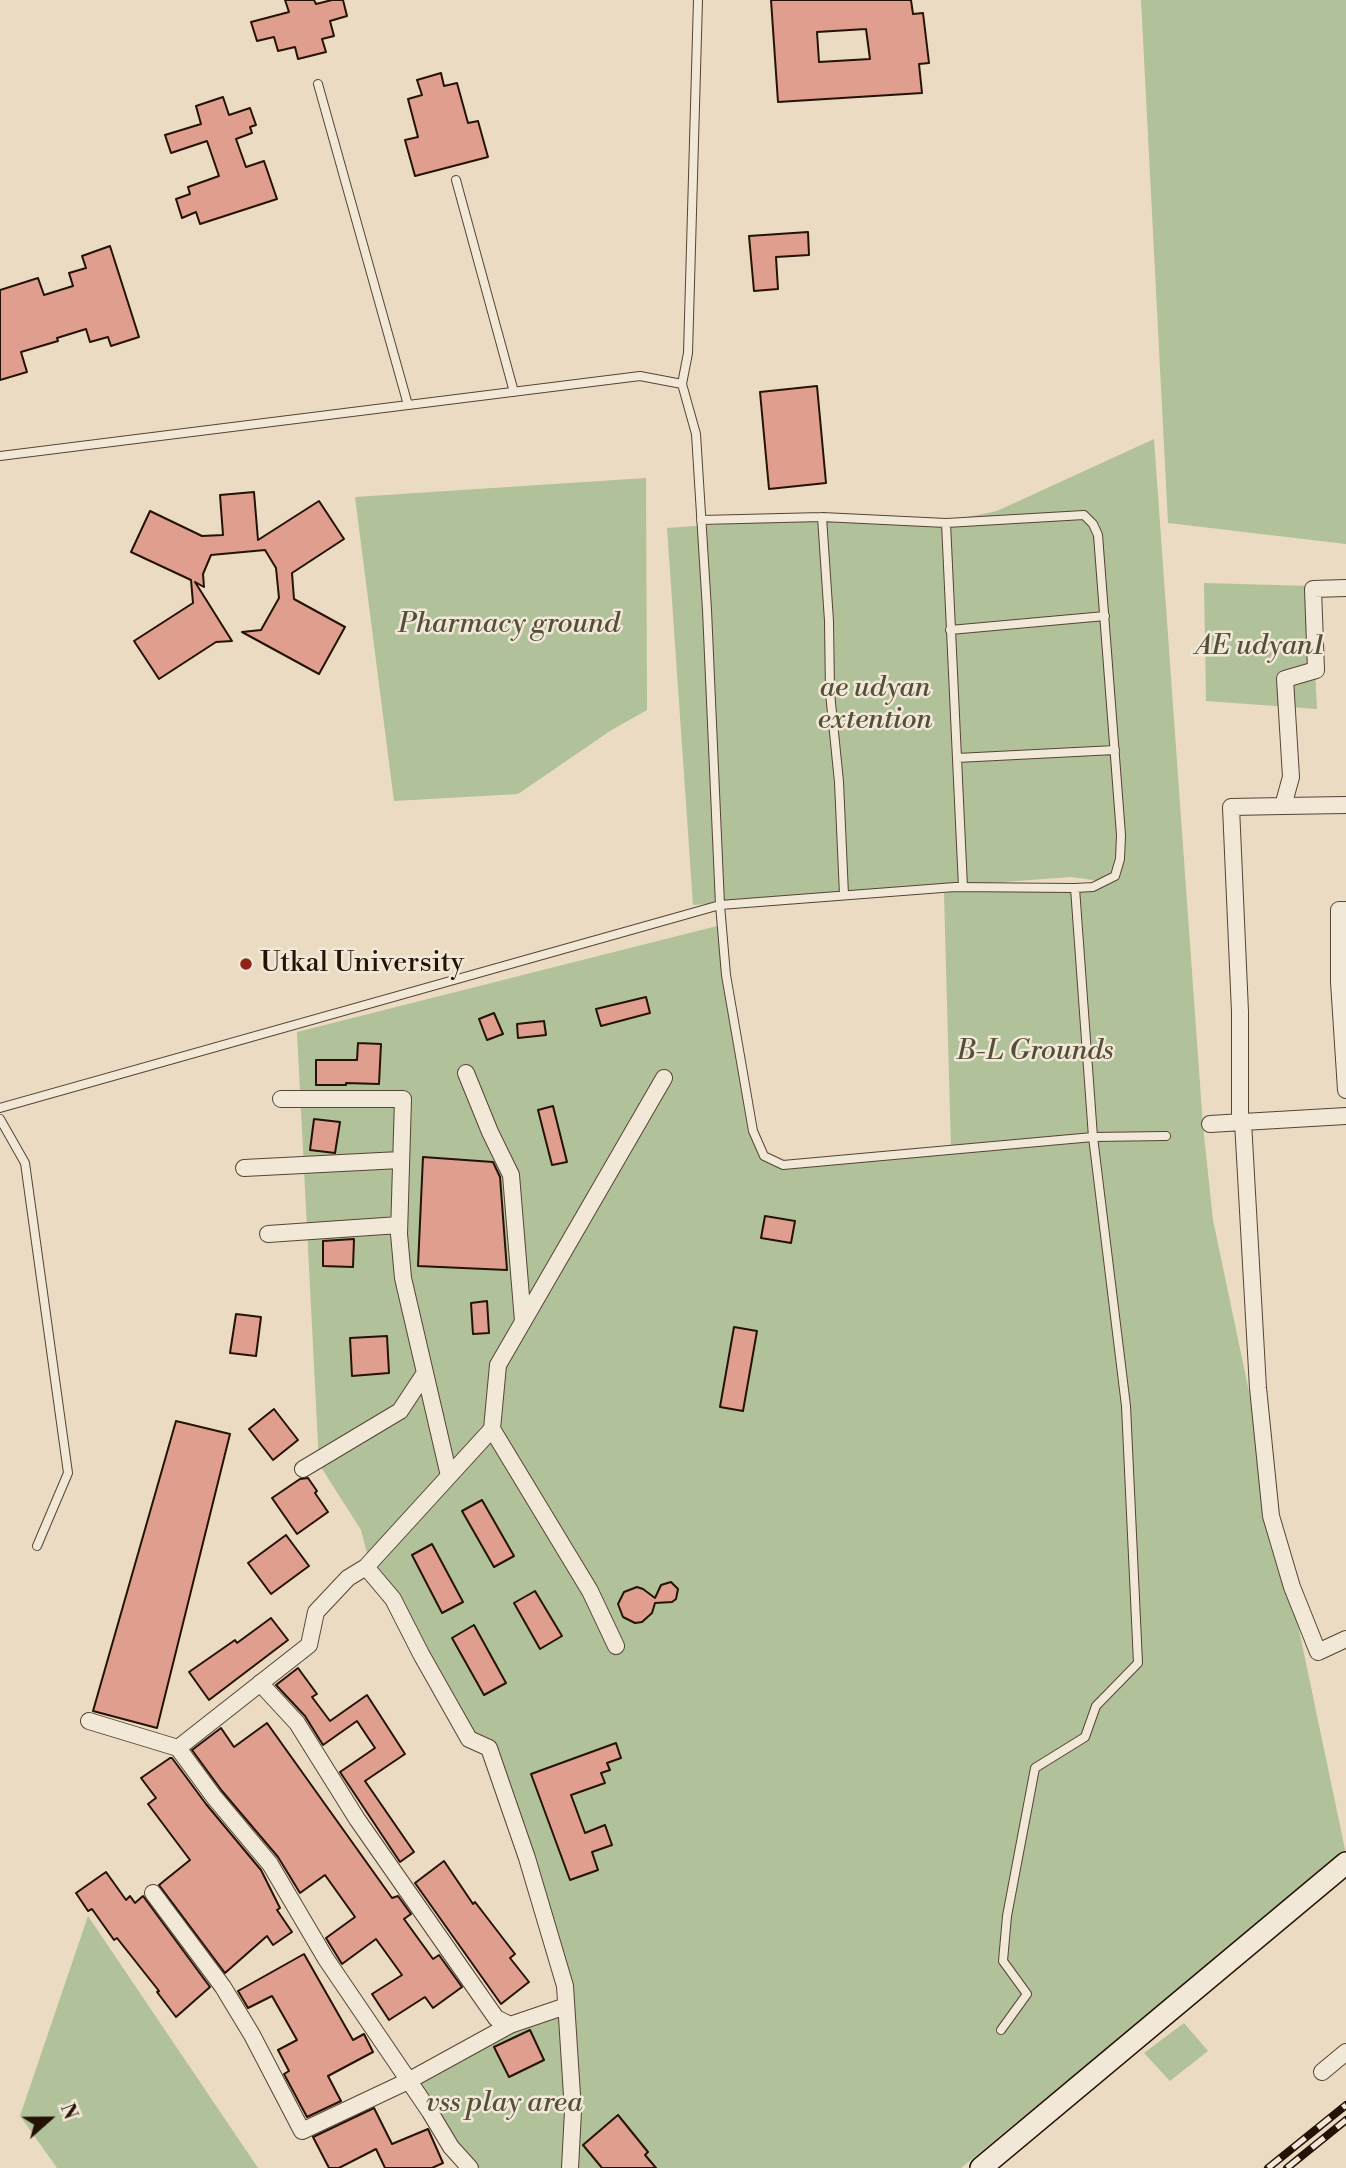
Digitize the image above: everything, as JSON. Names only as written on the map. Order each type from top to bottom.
[{"type":"street","points":[[1283,806],[1291,777],[1285,679],[1316,670],[1313,589],[1346,589]]},
{"type":"street","points":[[1346,804],[1231,807],[1242,1122],[1258,1388],[1271,1516],[1293,1587],[1318,1652],[1346,1639]]},
{"type":"street","points":[[1346,910],[1339,910],[1339,946],[1346,1090]]},
{"type":"street","points":[[466,1073],[511,1175],[523,1321]]},
{"type":"street","points":[[616,1646],[590,1591],[492,1429],[498,1365],[664,1078]]},
{"type":"street","points":[[281,1100],[403,1100],[399,1226],[403,1278],[449,1476]]},
{"type":"street","points":[[1210,1124],[1346,1116]]},
{"type":"street","points":[[244,1168],[401,1160]]},
{"type":"street","points":[[268,1234],[399,1226]]},
{"type":"street","points":[[303,1469],[400,1411],[425,1373]]},
{"type":"street","points":[[178,1748],[309,1645],[316,1612],[348,1578],[366,1567],[492,1429]]},
{"type":"street","points":[[366,1567],[393,1600],[469,1739],[489,1748],[565,1986],[573,2111],[570,2168]]},
{"type":"street","points":[[260,1683],[297,1723],[364,1829],[496,2018],[510,2025]]},
{"type":"street","points":[[89,1721],[178,1748],[214,1797],[270,1864],[326,1959],[451,2147],[468,2168]]},
{"type":"street","points":[[981,2168],[1346,1863]]},
{"type":"street","points":[[153,1893],[231,1999],[302,2131],[408,2081],[510,2025],[566,2006]]},
{"type":"street","points":[[1322,2072],[1346,2052]]},
{"type":"lane","points":[[698,0],[688,353],[681,384],[696,434],[708,623],[720,905],[726,975],[754,1131],[764,1156],[783,1166],[1093,1137],[1166,1136]]},
{"type":"lane","points":[[318,85],[408,405]]},
{"type":"lane","points":[[456,180],[514,392]]},
{"type":"lane","points":[[0,456],[640,376],[681,384]]},
{"type":"lane","points":[[0,1108],[720,905],[962,887],[1093,887],[1115,876],[1120,859],[1105,616],[1098,535],[1093,524],[1084,515],[946,523],[822,517],[701,520]]},
{"type":"lane","points":[[822,517],[829,621],[830,693],[839,782],[844,895]]},
{"type":"lane","points":[[946,523],[962,887]]},
{"type":"lane","points":[[950,630],[1105,616]]},
{"type":"lane","points":[[957,758],[1115,750]]},
{"type":"lane","points":[[1001,2030],[1027,1994],[1003,1961],[1007,1916],[1035,1768],[1085,1737],[1096,1706],[1138,1663],[1126,1406],[1093,1137],[1075,888]]},
{"type":"lane","points":[[0,1119],[25,1163],[68,1472],[37,1546]]},
{"type":"green space","points":[[1141,0],[1346,0],[1346,544],[1168,523]]},
{"type":"green space","points":[[1154,439],[1203,1126],[1213,1220],[1346,1854],[1212,1972],[1063,2084],[961,2168],[575,2168],[573,2030],[495,1755],[473,1736],[371,1569],[361,1530],[319,1464],[297,1032],[721,925],[741,1067],[763,1156],[783,1166],[951,1149],[944,893],[963,887],[1104,884],[1071,877],[693,905],[667,528],[822,517],[945,521],[997,511]]},
{"type":"green space","name":"Pharmacy ground","points":[[646,478],[647,710],[610,731],[518,794],[394,801],[355,497]]},
{"type":"green space","name":"AE udyan1","points":[[1204,583],[1311,586],[1317,709],[1206,701]]},
{"type":"green space","points":[[88,1916],[258,2168],[57,2168],[20,2116]]},
{"type":"green space","name":"vss play area","points":[[565,2007],[567,2168],[473,2168],[411,2082],[463,2054]]},
{"type":"green space","points":[[1184,2023],[1208,2051],[1170,2081],[1144,2053]]},
{"type":"building","points":[[285,0],[314,0],[316,4],[343,0],[347,16],[330,21],[334,36],[322,39],[326,52],[298,59],[295,47],[278,51],[274,37],[257,41],[251,22],[289,12]]},
{"type":"building","points":[[771,0],[911,0],[913,14],[923,13],[929,63],[919,64],[922,93],[778,102]],"holes":[[[866,29],[870,59],[819,62],[817,32]]]},
{"type":"building","points":[[441,73],[444,86],[457,83],[468,123],[478,121],[488,157],[415,176],[405,140],[418,137],[408,99],[422,95],[417,80]]},
{"type":"building","points":[[223,97],[229,115],[250,108],[256,125],[250,127],[252,133],[236,139],[246,167],[264,161],[277,199],[200,224],[196,212],[182,218],[176,199],[190,194],[188,187],[219,176],[207,141],[171,153],[165,135],[201,124],[196,106]]},
{"type":"building","points":[[808,232],[809,255],[776,257],[778,289],[754,291],[749,236]]},
{"type":"building","points":[[110,246],[139,337],[111,346],[108,337],[90,342],[86,329],[21,352],[27,372],[0,380],[0,290],[38,278],[44,295],[73,286],[69,273],[86,268],[82,256]]},
{"type":"building","points":[[817,386],[826,483],[769,489],[760,392]]},
{"type":"building","points":[[254,492],[258,540],[319,501],[344,539],[292,573],[294,599],[345,627],[319,674],[242,632],[261,630],[279,598],[276,568],[265,550],[211,555],[203,574],[204,587],[195,582],[232,641],[216,642],[159,679],[134,641],[193,603],[191,580],[131,552],[150,511],[202,536],[223,535],[220,495]]},
{"type":"building","points":[[646,997],[650,1013],[601,1026],[596,1009]]},
{"type":"building","points":[[494,1013],[503,1034],[487,1040],[479,1019]]},
{"type":"building","points":[[544,1021],[546,1035],[518,1038],[517,1024]]},
{"type":"building","points":[[358,1043],[381,1044],[379,1084],[316,1085],[316,1060],[357,1060]]},
{"type":"building","points":[[553,1106],[567,1162],[552,1165],[538,1110]]},
{"type":"building","points":[[314,1119],[340,1122],[335,1153],[310,1150]]},
{"type":"building","points":[[423,1157],[493,1162],[500,1177],[507,1270],[418,1266]]},
{"type":"building","points":[[765,1216],[795,1221],[791,1243],[761,1238]]},
{"type":"building","points":[[354,1239],[353,1267],[323,1266],[323,1241]]},
{"type":"building","points":[[487,1301],[489,1333],[473,1334],[471,1303]]},
{"type":"building","points":[[236,1314],[261,1317],[256,1356],[230,1353]]},
{"type":"building","points":[[734,1327],[757,1331],[743,1411],[720,1407]]},
{"type":"building","points":[[387,1336],[389,1373],[352,1376],[350,1338]]},
{"type":"building","points":[[274,1409],[298,1440],[273,1460],[249,1429]]},
{"type":"building","points":[[176,1421],[230,1434],[157,1728],[93,1711]]},
{"type":"building","points":[[308,1478],[328,1512],[297,1534],[272,1498],[300,1479]]},
{"type":"building","points":[[482,1500],[514,1556],[494,1567],[462,1511]]},
{"type":"building","points":[[286,1535],[309,1566],[271,1594],[248,1563]]},
{"type":"building","points":[[432,1544],[463,1602],[442,1613],[412,1555]]},
{"type":"building","points":[[671,1582],[678,1589],[676,1599],[672,1602],[655,1603],[652,1613],[642,1622],[635,1623],[623,1617],[618,1604],[624,1592],[637,1587],[655,1598],[661,1585]]},
{"type":"building","points":[[535,1591],[562,1636],[540,1649],[514,1603]]},
{"type":"building","points":[[271,1618],[288,1640],[209,1700],[189,1672],[235,1640],[237,1643]]},
{"type":"building","points":[[474,1625],[506,1683],[484,1695],[452,1638]]},
{"type":"building","points":[[298,1668],[317,1694],[312,1697],[330,1721],[367,1695],[405,1754],[365,1781],[414,1852],[400,1862],[340,1772],[375,1748],[357,1721],[323,1745],[305,1716],[276,1685]]},
{"type":"building","points":[[267,1723],[392,1898],[398,1896],[411,1914],[404,1919],[433,1959],[439,1955],[462,1987],[433,2008],[425,1997],[389,2020],[372,1994],[402,1975],[376,1939],[342,1964],[326,1938],[355,1917],[325,1875],[300,1893],[278,1857],[222,1791],[192,1750],[221,1728],[234,1747]]},
{"type":"building","points":[[616,1743],[621,1758],[607,1763],[610,1770],[601,1773],[605,1783],[571,1795],[585,1833],[605,1825],[612,1845],[592,1852],[598,1870],[570,1880],[531,1774]]},
{"type":"building","points":[[170,1758],[261,1870],[280,1908],[277,1910],[292,1932],[273,1945],[267,1936],[225,1973],[159,1885],[190,1860],[148,1804],[156,1798],[141,1778]]},
{"type":"building","points":[[444,1861],[473,1904],[475,1902],[515,1954],[510,1958],[529,1982],[501,2004],[415,1883]]},
{"type":"building","points":[[106,1872],[126,1900],[130,1896],[135,1903],[143,1896],[210,1987],[176,2017],[117,1938],[114,1940],[92,1909],[88,1911],[76,1893]]},
{"type":"building","points":[[304,1954],[353,2040],[364,2034],[373,2052],[328,2076],[341,2101],[307,2117],[284,2074],[289,2071],[278,2050],[297,2040],[272,1996],[248,2008],[238,1991]]},
{"type":"building","points":[[530,2030],[544,2060],[509,2077],[494,2047]]},
{"type":"building","points":[[374,2108],[392,2144],[428,2129],[443,2163],[432,2168],[385,2168],[376,2149],[339,2168],[329,2168],[313,2137]]},
{"type":"building","points":[[618,2115],[648,2152],[645,2155],[656,2168],[602,2168],[583,2145]]},
{"type":"railway","points":[[1268,2168],[1346,2105]]},
{"type":"railway","points":[[1287,2168],[1346,2120]]},
{"type":"place","name":"Utkal University","points":[[246,964]]},
{"type":"park label","name":"ae udyan extention","points":[[875,705]]},
{"type":"park label","name":"B-L Grounds","points":[[1035,1052]]}]
